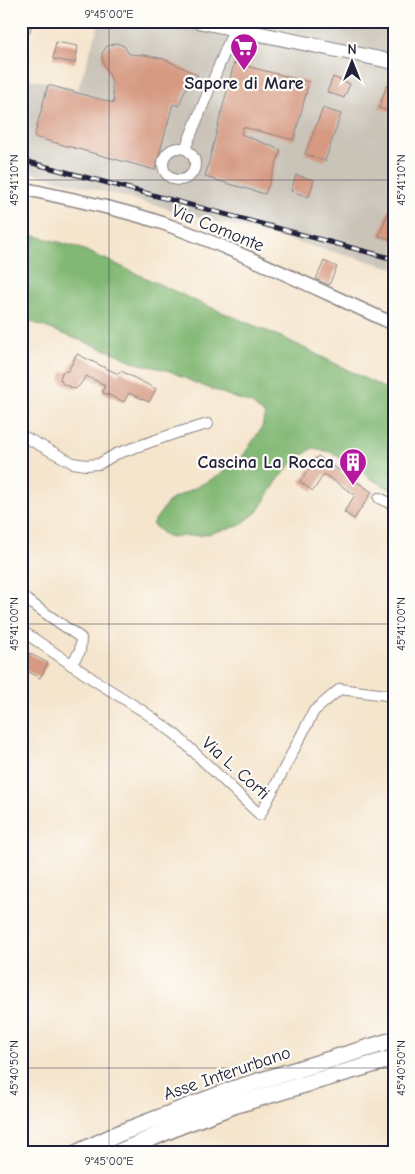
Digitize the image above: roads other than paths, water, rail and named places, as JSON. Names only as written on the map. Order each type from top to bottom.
[{"type":"highway","name":"Asse Interurbano","points":[[77,1153],[120,1133],[234,1089],[394,1040]]},
{"type":"highway","name":"Asse Interurbano","points":[[117,1153],[184,1124],[235,1105],[394,1058]]},
{"type":"main road","points":[[198,21],[394,62]]},
{"type":"street","points":[[185,149],[234,29]]},
{"type":"street","name":"Via Comonte","points":[[21,188],[119,211],[162,223],[201,237],[394,324]]},
{"type":"street","points":[[21,435],[73,463],[86,466],[98,464],[116,454],[208,424]]},
{"type":"street","points":[[379,498],[394,505]]},
{"type":"street","points":[[21,596],[80,638],[80,651],[72,665]]},
{"type":"street","name":"Via L. Corti","points":[[21,630],[169,729],[260,815],[314,712],[340,689],[394,696]]},
{"type":"railway","points":[[21,160],[394,259]]},
{"type":"place","name":"Sapore di Mare","points":[[244,71]]},
{"type":"place","name":"Cascina La Rocca","points":[[353,486]]}]
